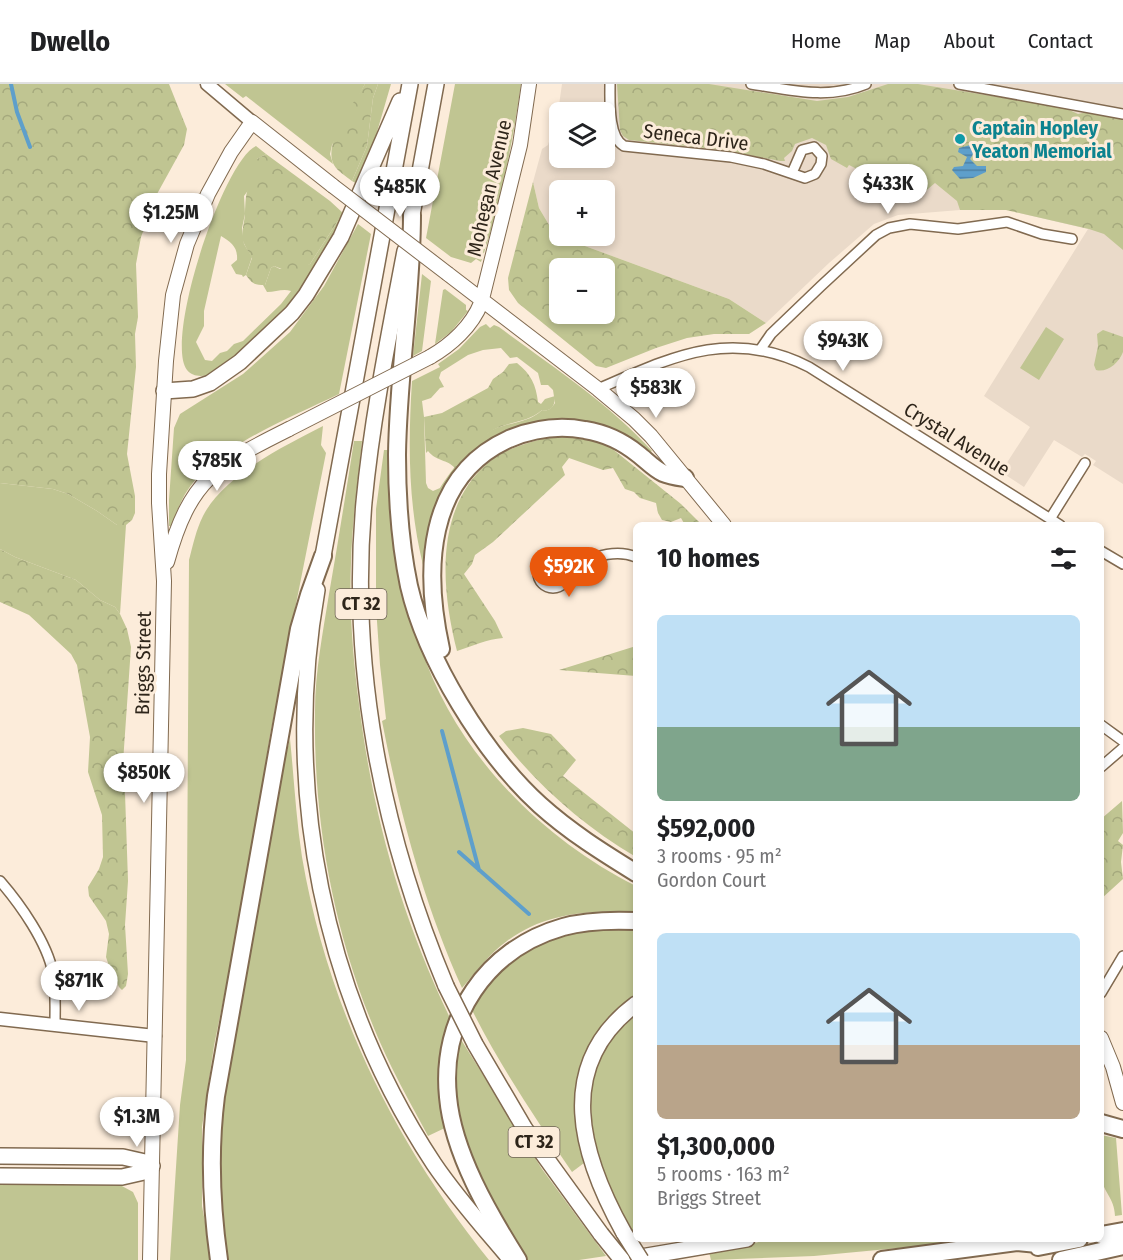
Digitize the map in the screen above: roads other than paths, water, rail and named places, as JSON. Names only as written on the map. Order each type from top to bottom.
[{"type":"highway","points":[[412,215],[410,284],[399,411],[397,478],[399,518],[412,596],[433,650],[458,701],[488,746],[531,796],[580,838],[633,871]]},
{"type":"highway","points":[[458,701],[435,623],[431,570],[439,518],[453,488],[468,469],[500,443],[525,433],[560,427],[586,430],[608,436],[625,444],[662,473],[685,478]]},
{"type":"highway","points":[[219,1260],[210,1172],[216,1096],[299,629],[322,556]]},
{"type":"highway","points":[[511,1255],[480,1192],[452,1122],[448,1097],[448,1072],[451,1047],[460,1014],[482,978],[497,963],[526,943],[548,932],[574,924],[633,921]]},
{"type":"highway","points":[[1104,1124],[1123,1129]]},
{"type":"highway","points":[[1104,1241],[1123,1231]]},
{"type":"highway","points":[[882,1260],[1017,1242],[1048,1245]]},
{"type":"highway","points":[[978,1260],[1064,1242]]},
{"type":"highway","points":[[1061,1260],[1101,1243],[1123,1246]]},
{"type":"main road","points":[[164,391],[201,387],[226,374],[270,335],[299,304],[341,237],[408,84]]},
{"type":"main road","name":"CT 32","points":[[408,84],[322,556],[307,659],[305,752],[311,832],[331,933],[358,1016],[394,1095],[435,1166],[511,1255]]},
{"type":"main road","name":"CT 32","points":[[436,84],[382,374],[368,463],[362,543],[361,597],[368,698],[385,796],[410,892],[446,986],[502,1093],[544,1157],[621,1260]]},
{"type":"main road","name":"Mohegan Avenue","points":[[164,573],[183,514],[198,490],[224,464],[430,357],[459,334],[476,314],[482,300],[520,145],[529,84]]},
{"type":"main road","points":[[252,123],[598,388],[651,436],[722,522]]},
{"type":"main road","name":"Briggs Street","points":[[150,1260],[164,573],[159,503],[169,327],[173,295],[187,244],[219,172],[252,123]]},
{"type":"main road","points":[[633,1007],[614,1025],[598,1048],[585,1080],[582,1099],[583,1126],[591,1162],[603,1193],[641,1260]]},
{"type":"main road","points":[[1104,1046],[1122,1095]]},
{"type":"main road","points":[[0,1156],[123,1157],[152,1166],[144,1172],[122,1177],[0,1176]]},
{"type":"main road","points":[[621,1260],[729,1242]]},
{"type":"street","points":[[207,84],[252,123]]},
{"type":"street","name":"Seneca Drive","points":[[610,84],[613,130],[617,140],[624,146],[731,157],[792,173]]},
{"type":"street","points":[[751,84],[820,94],[851,90],[866,84]]},
{"type":"street","points":[[958,84],[1005,87],[1123,114]]},
{"type":"street","points":[[760,350],[774,332],[821,286],[878,234],[892,227],[913,224],[958,228],[1007,222],[1042,234],[1072,239]]},
{"type":"street","name":"Crystal Avenue","points":[[598,388],[688,352],[725,348],[760,350],[788,357],[809,367],[1055,522]]},
{"type":"street","points":[[1050,519],[1085,463]]},
{"type":"street","points":[[568,568],[613,552],[633,555]]},
{"type":"street","points":[[1104,552],[1123,564]]},
{"type":"street","points":[[1104,727],[1123,741]]},
{"type":"street","points":[[1104,764],[1123,748]]},
{"type":"street","points":[[0,881],[26,917],[52,969],[55,1024]]},
{"type":"street","points":[[1104,988],[1123,956]]},
{"type":"street","points":[[0,1019],[155,1036]]},
{"type":"water","points":[[980,144],[970,159],[977,166],[986,166],[986,172],[973,178],[960,179],[952,170],[954,167],[963,166],[967,157],[958,152],[959,148]]},
{"type":"waterway","points":[[11,84],[17,112],[30,147]]},
{"type":"waterway","points":[[442,731],[479,870]]},
{"type":"waterway","points":[[459,852],[529,914]]},
{"type":"place","name":"Captain Hopley Yeaton Memorial","points":[[960,139]]}]
